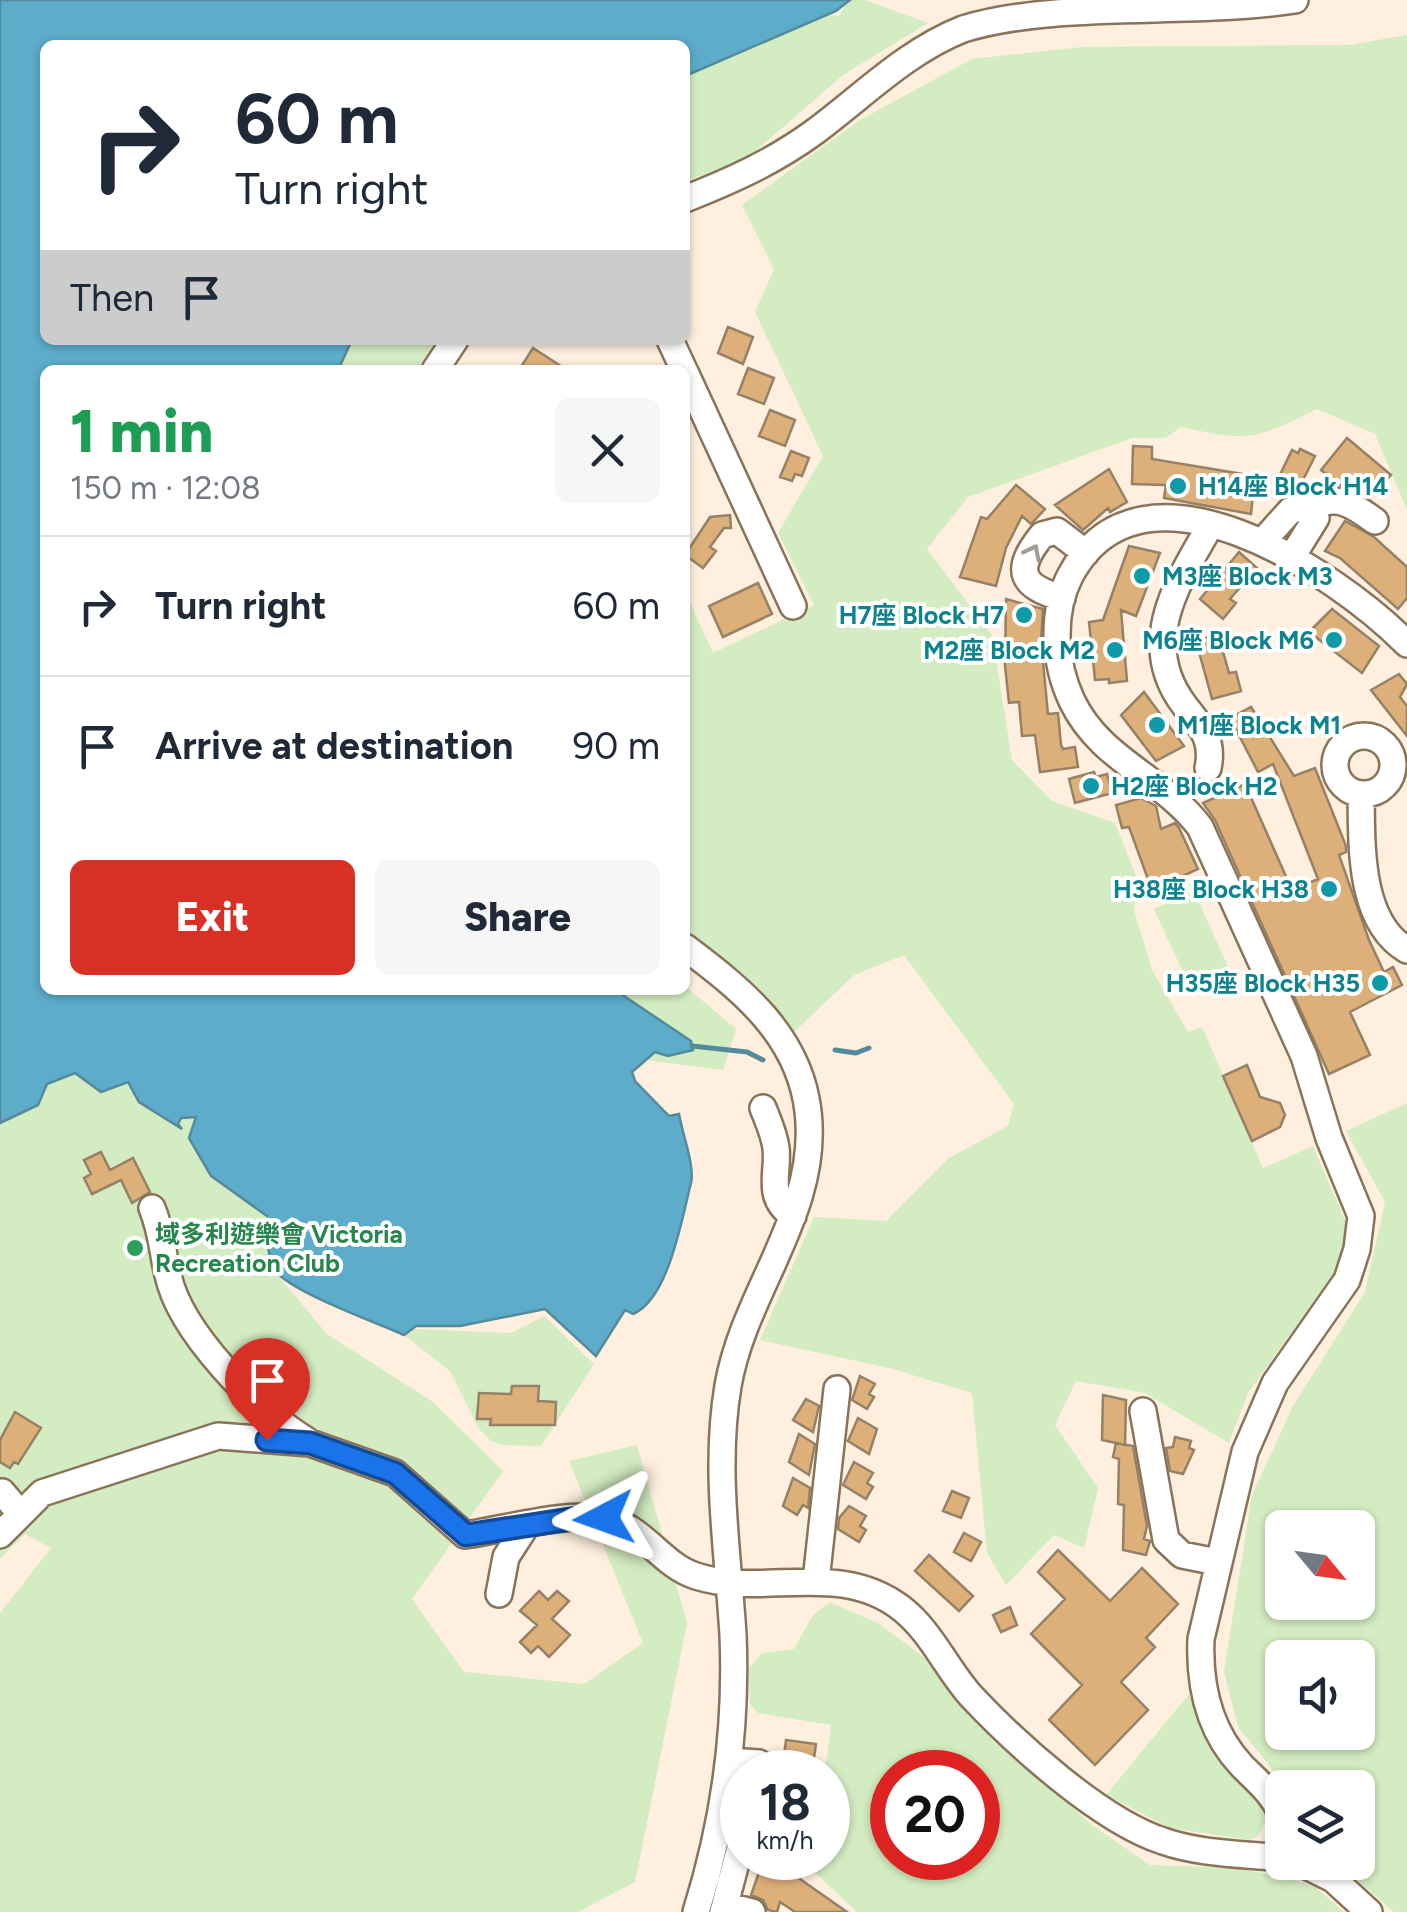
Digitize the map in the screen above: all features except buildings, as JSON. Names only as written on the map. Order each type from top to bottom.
[{"type":"street","points":[[690,198],[783,154],[904,61],[944,37],[1007,16],[1082,5],[1233,8],[1295,0]]},
{"type":"street","points":[[693,409],[792,606]]},
{"type":"street","points":[[1263,541],[1290,511],[1329,500],[1346,502],[1375,521]]},
{"type":"street","points":[[1293,555],[1316,518],[1314,506]]},
{"type":"street","points":[[1265,1788],[1223,1740],[1203,1692],[1202,1639],[1217,1562],[1258,1416],[1295,1350],[1346,1280],[1357,1249],[1361,1216],[1329,1138],[1304,1056],[1200,827],[1162,787],[1100,744],[1071,699],[1058,649],[1062,598],[1086,553],[1125,525],[1148,520],[1210,526],[1263,541],[1293,555],[1366,605],[1407,644]]},
{"type":"street","points":[[1208,768],[1208,739],[1170,681],[1162,632],[1169,599],[1210,526]]},
{"type":"street","points":[[1062,598],[1036,590],[1027,582],[1024,570],[1031,552],[1042,535],[1052,531],[1065,535],[1086,553]]},
{"type":"street","points":[[1361,794],[1362,850],[1371,894],[1388,934],[1407,950]]},
{"type":"street","points":[[690,950],[756,1005],[782,1038],[798,1071],[809,1134],[793,1216],[728,1383],[721,1478],[733,1640],[729,1750]]},
{"type":"street","points":[[763,1108],[776,1147],[775,1192],[781,1206],[793,1216]]},
{"type":"street","points":[[152,1208],[165,1238],[168,1277],[188,1323],[274,1420],[310,1443],[395,1473],[466,1535],[604,1518],[638,1532],[695,1576],[729,1584],[816,1581],[865,1588],[898,1605],[924,1630],[972,1697],[1112,1818],[1184,1847],[1265,1856]]},
{"type":"street","points":[[816,1581],[837,1389]]},
{"type":"street","points":[[1143,1411],[1166,1540],[1182,1555],[1217,1562]]},
{"type":"street","points":[[0,1535],[42,1493],[218,1436],[310,1443]]},
{"type":"street","points":[[2,1492],[19,1512]]},
{"type":"street","points":[[499,1594],[506,1557],[526,1526]]},
{"type":"street","points":[[696,1912],[720,1802]]},
{"type":"street","points":[[731,1880],[724,1908],[752,1912]]},
{"type":"street","points":[[1333,1880],[1369,1912]]},
{"type":"green space","points":[[848,0],[865,0],[928,23],[843,75],[744,161],[690,179],[690,72],[827,15],[839,16]]},
{"type":"green space","points":[[1407,35],[1407,510],[1375,434],[1317,409],[1251,435],[1222,435],[1181,427],[1165,438],[1132,438],[968,497],[927,549],[992,635],[1012,760],[1052,801],[1115,823],[1138,881],[1134,910],[1152,970],[1188,1032],[1202,1027],[1263,1168],[1313,1146],[1347,1225],[1337,1269],[1248,1393],[1229,1443],[1145,1393],[1076,1381],[1055,1425],[1098,1488],[1084,1548],[1054,1535],[1006,1585],[987,1553],[972,1393],[893,1369],[760,1340],[814,1217],[886,1221],[949,1158],[1008,1126],[1014,1104],[904,955],[854,975],[794,1032],[690,932],[690,603],[713,653],[814,605],[778,533],[823,456],[755,312],[774,269],[742,205],[860,120],[972,59],[1082,47],[1349,45]]},
{"type":"green space","points":[[310,345],[436,345],[419,365],[308,365]]},
{"type":"green space","points":[[1194,891],[1228,967],[1189,985],[1154,909]]},
{"type":"green space","points":[[690,990],[736,1029],[723,1070],[631,1058],[562,995],[690,995]]},
{"type":"green space","points":[[75,1073],[101,1085],[128,1082],[139,1102],[179,1126],[181,1118],[196,1117],[194,1126],[211,1176],[268,1217],[269,1265],[327,1334],[433,1402],[503,1471],[412,1599],[464,1672],[584,1684],[643,1643],[569,1461],[637,1445],[687,1623],[635,1882],[578,1912],[0,1912],[0,1613],[51,1548],[25,1534],[0,1559],[0,1123],[38,1105],[46,1084]]},
{"type":"green space","points":[[1407,1103],[1407,1912],[1394,1912],[1357,1880],[1375,1880],[1375,1770],[1273,1770],[1238,1727],[1224,1672],[1252,1495],[1293,1406],[1365,1292],[1385,1202],[1346,1131]]},
{"type":"green space","points":[[544,1316],[594,1364],[541,1446],[491,1441],[479,1429],[450,1371],[404,1335],[413,1329],[511,1333]]},
{"type":"green space","points":[[830,1602],[878,1623],[925,1658],[972,1717],[1092,1825],[1150,1865],[1238,1868],[1265,1874],[1265,1880],[1312,1884],[1344,1912],[857,1912],[823,1880],[850,1880],[850,1750],[828,1750],[831,1725],[758,1713],[750,1704],[749,1668],[762,1653],[794,1649],[813,1615]]},
{"type":"green space","points":[[1189,1694],[1210,1748],[1261,1805],[1265,1822],[1258,1836],[1249,1840],[1170,1828],[1106,1795]]},
{"type":"water","points":[[0,0],[850,0],[836,11],[690,74],[690,40],[40,40],[40,345],[350,345],[340,365],[40,365],[40,995],[622,995],[691,1041],[693,1050],[668,1056],[655,1052],[632,1072],[635,1081],[669,1116],[679,1114],[692,1176],[672,1256],[656,1292],[633,1314],[625,1310],[596,1356],[545,1309],[460,1326],[416,1326],[404,1335],[298,1288],[276,1271],[268,1244],[267,1216],[211,1176],[189,1138],[196,1117],[181,1118],[178,1124],[182,1129],[139,1102],[128,1082],[101,1092],[75,1073],[47,1084],[38,1105],[0,1123]]},
{"type":"waterway","points":[[692,1046],[747,1052],[763,1060]]},
{"type":"waterway","points":[[835,1050],[856,1053],[869,1048]]},
{"type":"place","name":"H14座 Block H14","points":[[1178,486]]},
{"type":"place","name":"M3座 Block M3","points":[[1142,576]]},
{"type":"place","name":"H7座 Block H7","points":[[1024,615]]},
{"type":"place","name":"M6座 Block M6","points":[[1334,640]]},
{"type":"place","name":"M2座 Block M2","points":[[1115,650]]},
{"type":"place","name":"M1座 Block M1","points":[[1157,725]]},
{"type":"place","name":"H2座 Block H2","points":[[1091,786]]},
{"type":"place","name":"H38座 Block H38","points":[[1329,889]]},
{"type":"place","name":"H35座 Block H35","points":[[1380,983]]},
{"type":"place","name":"域多利遊樂會 Victoria Recreation Club","points":[[135,1248]]},
{"type":"route","points":[[267,1440],[310,1443],[395,1473],[466,1535],[583,1517],[604,1518]]}]
